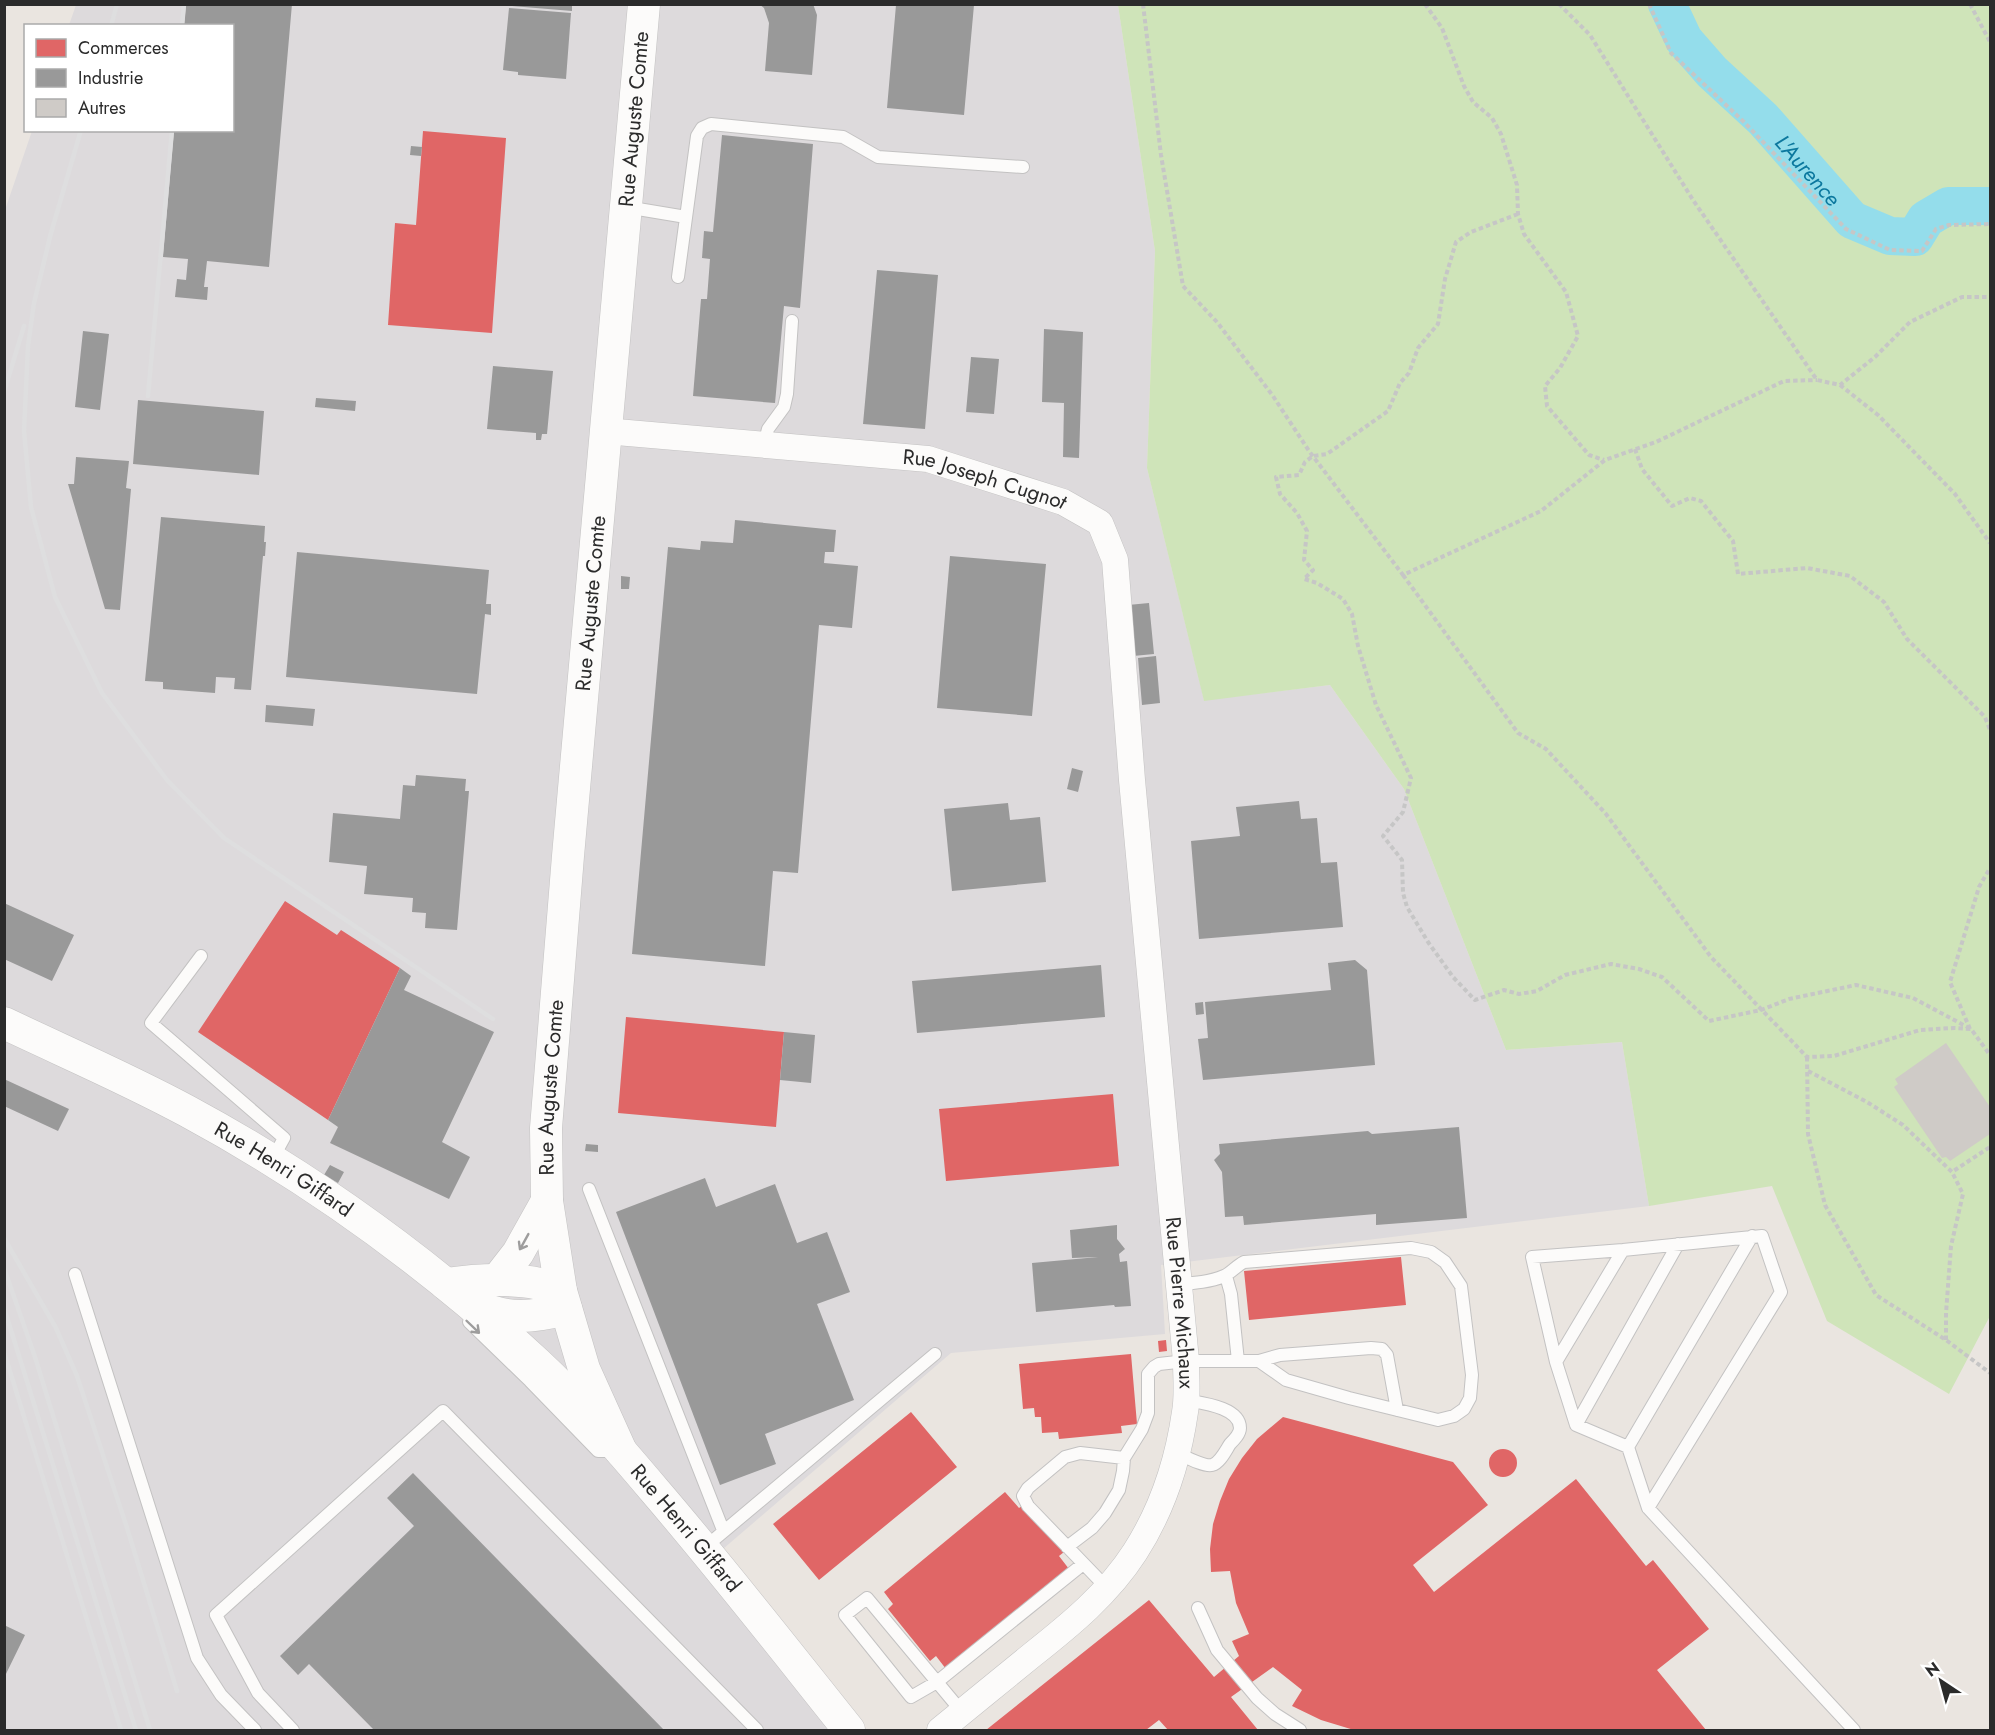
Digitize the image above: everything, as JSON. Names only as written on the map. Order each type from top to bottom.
[{"type":"street","name":"Rue Auguste Comte","points":[[621,1451],[584,1369],[563,1300],[547,1201],[546,1128],[644,4]]},
{"type":"street","name":"Rue Joseph Cugnot","points":[[605,431],[928,459],[1063,502],[1100,523],[1115,560],[1132,780]]},
{"type":"street","name":"Rue Pierre Michaux","points":[[940,1731],[1083,1614],[1134,1554],[1152,1524],[1167,1488],[1186,1409],[1186,1361],[1132,780]]},
{"type":"street","name":"Rue Henri Giffard","points":[[4,1023],[186,1110],[260,1154],[343,1206],[508,1338],[554,1380],[621,1451],[713,1539],[849,1731]]},
{"type":"street","points":[[497,1280],[519,1253],[547,1201]]},
{"type":"street","points":[[476,1279],[530,1283],[563,1300],[535,1317],[514,1317],[489,1312],[456,1298],[476,1279]]},
{"type":"lane","points":[[678,277],[697,136],[702,128],[711,124],[843,137],[878,157],[1023,167]]},
{"type":"lane","points":[[625,207],[686,216]]},
{"type":"lane","points":[[764,445],[768,429],[784,407],[787,394],[792,321]]},
{"type":"lane","points":[[201,957],[151,1023],[284,1137],[260,1154],[252,1155],[374,1245]]},
{"type":"lane","points":[[589,1189],[713,1539],[935,1354]]},
{"type":"lane","points":[[1752,1236],[1628,1447],[1648,1508],[1854,1731]]},
{"type":"lane","points":[[1628,1447],[1576,1425],[1556,1362],[1532,1257],[1762,1236],[1781,1292],[1648,1508]]},
{"type":"lane","points":[[1576,1425],[1678,1244]]},
{"type":"lane","points":[[1179,1284],[1226,1276],[1235,1266],[1244,1262],[1411,1248],[1431,1252],[1445,1262],[1461,1286],[1472,1375],[1470,1398],[1464,1409],[1454,1416],[1438,1420],[1286,1380],[1259,1361]]},
{"type":"lane","points":[[1556,1362],[1623,1250]]},
{"type":"lane","points":[[75,1274],[197,1658],[221,1695],[255,1731]]},
{"type":"lane","points":[[1226,1276],[1231,1294],[1238,1361]]},
{"type":"lane","points":[[456,1298],[530,1381],[598,1450],[621,1451]]},
{"type":"lane","points":[[1067,1547],[1105,1513],[1119,1491],[1124,1458],[1142,1429],[1148,1413],[1148,1374],[1159,1364],[1186,1361],[1259,1361],[1280,1355],[1371,1348],[1382,1350],[1387,1355],[1397,1410]]},
{"type":"lane","points":[[1177,1453],[1212,1465],[1219,1460],[1240,1428],[1230,1412],[1186,1400]]},
{"type":"lane","points":[[293,1731],[258,1693],[216,1615],[443,1411],[757,1731]]},
{"type":"lane","points":[[1107,1588],[1028,1506],[1023,1496],[1028,1488],[1065,1457],[1080,1453],[1124,1458]]},
{"type":"lane","points":[[962,1712],[937,1682],[867,1598],[845,1615],[911,1697],[937,1682],[1083,1564]]},
{"type":"lane","points":[[1198,1608],[1217,1650],[1257,1698],[1300,1731]]},
{"type":"path","points":[[1143,4],[1161,155],[1183,286],[1217,322],[1273,396],[1313,456],[1518,733],[1546,749],[1606,814],[1711,957],[1807,1057],[1808,1134],[1825,1205],[1876,1295],[1946,1340],[1990,1373]]},
{"type":"path","points":[[1425,4],[1442,28],[1464,86],[1473,102],[1492,118],[1501,134],[1517,185],[1518,214],[1524,234],[1566,292],[1578,336],[1560,368],[1545,386],[1547,406],[1589,455],[1605,460]]},
{"type":"path","points":[[1559,4],[1590,35],[1693,200],[1817,380]]},
{"type":"path","points":[[1649,4],[1671,53],[1744,122],[1846,229],[1890,250],[1922,251],[1936,229],[1949,225],[1990,224]]},
{"type":"path","points":[[1970,4],[1990,42]]},
{"type":"path","points":[[1518,214],[1471,232],[1456,242],[1446,279],[1438,324],[1418,348],[1409,373],[1400,383],[1388,411],[1327,454],[1313,456],[1305,462],[1299,475],[1276,477],[1280,494],[1297,513],[1307,531],[1304,560],[1313,570],[1304,579],[1317,583],[1343,599],[1352,614],[1358,646],[1376,705],[1411,778],[1402,812],[1383,836],[1402,860],[1403,893],[1407,907],[1428,942],[1454,977],[1475,1000],[1504,990],[1519,994],[1538,991],[1565,975],[1611,964],[1639,969],[1662,977],[1708,1021],[1761,1010],[1790,999],[1856,985],[1913,998],[1971,1029]]},
{"type":"path","points":[[1840,385],[1875,357],[1910,322],[1962,297],[1990,297]]},
{"type":"path","points":[[1403,575],[1541,511],[1605,460],[1656,442],[1784,381],[1817,380],[1840,385],[1878,415],[1955,494],[1990,543]]},
{"type":"path","points":[[1635,449],[1642,469],[1672,506],[1690,498],[1701,501],[1733,541],[1738,574],[1807,568],[1850,576],[1884,602],[1907,639],[1985,717],[1990,729]]},
{"type":"path","points":[[1990,868],[1979,887],[1950,982],[1971,1029],[1990,1055]]},
{"type":"path","points":[[1807,1057],[1834,1056],[1920,1030],[1971,1029]]},
{"type":"path","points":[[1807,1070],[1867,1102],[1903,1125],[1952,1172],[1963,1194],[1951,1246],[1946,1340]]},
{"type":"path","points":[[1952,1172],[1990,1147]]},
{"type":"shaded area","points":[[76,5],[1118,5],[1155,251],[1147,468],[1204,700],[1330,685],[1404,789],[1506,1050],[1622,1042],[1649,1206],[1161,1265],[1165,1334],[951,1353],[709,1561],[850,1730],[5,1730],[5,210],[32,132],[234,132],[234,24],[69,24]]},
{"type":"green space","points":[[1118,5],[1990,5],[1990,1316],[1949,1394],[1827,1321],[1772,1186],[1649,1206],[1622,1042],[1506,1050],[1404,789],[1330,685],[1204,701],[1147,468],[1155,251]]},
{"type":"building: Commerces","points":[[423,131],[506,138],[492,333],[388,325],[395,223],[416,225]]},
{"type":"building: Commerces","points":[[285,901],[337,935],[341,930],[400,968],[328,1120],[198,1032]]},
{"type":"building: Commerces","points":[[626,1017],[784,1032],[776,1127],[618,1113]]},
{"type":"building: Commerces","points":[[1113,1094],[1119,1166],[946,1181],[939,1109]]},
{"type":"building: Commerces","points":[[1401,1257],[1406,1305],[1249,1320],[1244,1271]]},
{"type":"building: Commerces","points":[[1166,1340],[1167,1351],[1159,1352],[1158,1341]]},
{"type":"building: Commerces","points":[[1131,1354],[1137,1424],[1121,1426],[1122,1433],[1059,1439],[1058,1432],[1042,1433],[1041,1417],[1035,1417],[1034,1408],[1023,1409],[1019,1364]]},
{"type":"building: Commerces","points":[[911,1412],[957,1467],[819,1580],[773,1524]]},
{"type":"building: Commerces","points":[[1283,1417],[1453,1462],[1488,1505],[1413,1565],[1434,1592],[1576,1479],[1646,1566],[1653,1560],[1709,1629],[1657,1670],[1706,1730],[1354,1730],[1321,1720],[1292,1706],[1302,1690],[1273,1667],[1231,1697],[1258,1730],[1168,1730],[1159,1720],[1146,1730],[986,1730],[1149,1600],[1214,1677],[1239,1656],[1232,1641],[1249,1634],[1236,1603],[1230,1571],[1211,1572],[1210,1549],[1213,1524],[1229,1479],[1242,1458],[1257,1439]]},
{"type":"building: Commerces","points":[[1503,1449],[1513,1453],[1517,1463],[1513,1473],[1503,1477],[1493,1473],[1489,1463],[1493,1453]]},
{"type":"building: Commerces","points":[[1005,1492],[1019,1508],[1025,1504],[1064,1552],[1059,1556],[1069,1569],[946,1669],[936,1656],[930,1661],[888,1609],[893,1604],[884,1592]]},
{"type":"building: Industrie","points":[[186,4],[292,4],[269,267],[207,261],[204,287],[208,287],[207,300],[175,297],[177,279],[186,280],[188,259],[163,257],[174,132],[234,132],[234,24],[184,24]]},
{"type":"building: Industrie","points":[[512,4],[572,4],[572,11],[512,6]]},
{"type":"building: Industrie","points":[[759,4],[813,4],[817,15],[812,75],[765,71],[769,23],[764,8]]},
{"type":"building: Industrie","points":[[896,5],[974,5],[964,115],[887,108]]},
{"type":"building: Industrie","points":[[509,8],[571,13],[566,79],[518,75],[518,72],[503,70]]},
{"type":"building: Industrie","points":[[722,135],[813,144],[800,308],[784,306],[775,403],[693,396],[701,299],[707,299],[710,259],[702,258],[704,231],[713,232]]},
{"type":"building: Industrie","points":[[411,146],[422,147],[421,156],[410,155]]},
{"type":"building: Industrie","points":[[877,270],[938,275],[925,429],[863,424]]},
{"type":"building: Industrie","points":[[1044,329],[1083,332],[1079,458],[1063,457],[1064,403],[1042,402]]},
{"type":"building: Industrie","points":[[83,331],[109,334],[100,410],[75,407]]},
{"type":"building: Industrie","points":[[971,357],[999,359],[994,414],[966,412]]},
{"type":"building: Industrie","points":[[493,366],[553,371],[547,434],[542,434],[541,440],[536,440],[536,433],[487,429]]},
{"type":"building: Industrie","points":[[316,398],[356,401],[355,411],[315,407]]},
{"type":"building: Industrie","points":[[138,400],[264,411],[259,475],[133,464]]},
{"type":"building: Industrie","points":[[76,457],[129,461],[126,488],[131,489],[120,610],[105,609],[68,484],[74,484]]},
{"type":"building: Industrie","points":[[161,517],[265,526],[265,556],[263,556],[251,690],[234,689],[235,678],[216,677],[215,693],[163,689],[163,682],[145,681]]},
{"type":"building: Industrie","points":[[735,520],[836,530],[834,552],[825,552],[824,563],[858,566],[852,628],[819,625],[798,873],[773,871],[765,966],[632,954],[668,547],[700,550],[701,541],[733,543]]},
{"type":"building: Industrie","points":[[297,552],[489,570],[486,604],[491,604],[491,615],[485,614],[477,694],[286,677]]},
{"type":"building: Industrie","points":[[950,556],[1046,564],[1032,716],[937,708]]},
{"type":"building: Industrie","points":[[621,576],[630,577],[629,589],[621,589]]},
{"type":"building: Industrie","points":[[1149,603],[1154,654],[1133,656],[1128,605]]},
{"type":"building: Industrie","points":[[1156,656],[1160,703],[1142,705],[1138,658]]},
{"type":"building: Industrie","points":[[266,705],[315,709],[313,726],[265,722]]},
{"type":"building: Industrie","points":[[1072,768],[1083,771],[1078,792],[1067,789]]},
{"type":"building: Industrie","points":[[416,775],[466,779],[465,791],[469,791],[457,930],[425,928],[426,913],[412,912],[413,898],[364,894],[367,866],[329,862],[333,813],[400,819],[403,785],[415,786]]},
{"type":"building: Industrie","points":[[1299,801],[1301,819],[1317,818],[1321,863],[1337,862],[1343,927],[1199,939],[1191,841],[1240,836],[1236,807]]},
{"type":"building: Industrie","points":[[1008,803],[1010,820],[1040,817],[1046,882],[952,891],[944,809]]},
{"type":"building: Industrie","points":[[4,903],[74,935],[52,981],[4,959]]},
{"type":"building: Industrie","points":[[1355,960],[1367,970],[1375,1065],[1203,1080],[1198,1039],[1208,1038],[1205,1002],[1331,990],[1328,963]]},
{"type":"building: Industrie","points":[[1101,965],[1105,1017],[917,1033],[912,981]]},
{"type":"building: Industrie","points":[[400,968],[411,976],[404,990],[494,1032],[442,1142],[470,1157],[449,1199],[330,1143],[338,1127],[328,1120]]},
{"type":"building: Industrie","points":[[1203,1002],[1204,1014],[1196,1015],[1195,1003]]},
{"type":"building: Industrie","points":[[784,1032],[815,1035],[811,1083],[780,1080]]},
{"type":"building: Industrie","points":[[4,1079],[69,1109],[58,1131],[4,1106]]},
{"type":"building: Industrie","points":[[1459,1127],[1467,1218],[1376,1225],[1376,1214],[1244,1225],[1243,1216],[1225,1217],[1222,1172],[1214,1160],[1220,1154],[1219,1144],[1368,1131],[1372,1134]]},
{"type":"building: Industrie","points":[[586,1144],[598,1145],[598,1152],[585,1151]]},
{"type":"building: Industrie","points":[[330,1165],[344,1172],[338,1183],[324,1175]]},
{"type":"building: Industrie","points":[[705,1178],[716,1207],[775,1184],[797,1243],[827,1232],[850,1292],[817,1304],[854,1400],[765,1434],[776,1464],[720,1485],[616,1212]]},
{"type":"building: Industrie","points":[[1117,1225],[1117,1239],[1125,1249],[1119,1254],[1120,1262],[1127,1261],[1131,1306],[1115,1307],[1114,1305],[1036,1312],[1032,1263],[1098,1257],[1072,1258],[1070,1230]]},
{"type":"building: Industrie","points":[[413,1473],[664,1730],[374,1730],[309,1664],[298,1675],[280,1656],[414,1526],[387,1498]]},
{"type":"building: Industrie","points":[[4,1625],[25,1635],[4,1678]]},
{"type":"building: Autres","points":[[1946,1043],[1990,1107],[1990,1134],[1950,1161],[1946,1157],[1942,1158],[1894,1087],[1898,1084],[1895,1079]]},
{"type":"waterway","name":"L'Aurence","points":[[1667,4],[1684,40],[1712,72],[1763,119],[1852,220],[1890,236],[1915,237],[1926,219],[1948,206],[1990,206]]},
{"type":"railway","points":[[112,24],[117,4]]},
{"type":"railway","points":[[182,24],[184,4]]},
{"type":"railway","points":[[49,240],[80,132]]},
{"type":"railway","points":[[148,396],[172,132]]},
{"type":"railway","points":[[51,233],[34,303],[28,346],[24,431],[31,507],[55,597],[102,693],[167,780],[224,838],[493,1019]]},
{"type":"railway","points":[[4,392],[24,326]]},
{"type":"railway","points":[[4,1238],[56,1328],[77,1376],[177,1691]]},
{"type":"railway","points":[[4,1268],[35,1357],[150,1730]]},
{"type":"railway","points":[[4,1308],[136,1730]]},
{"type":"railway","points":[[4,1352],[121,1730]]}]
